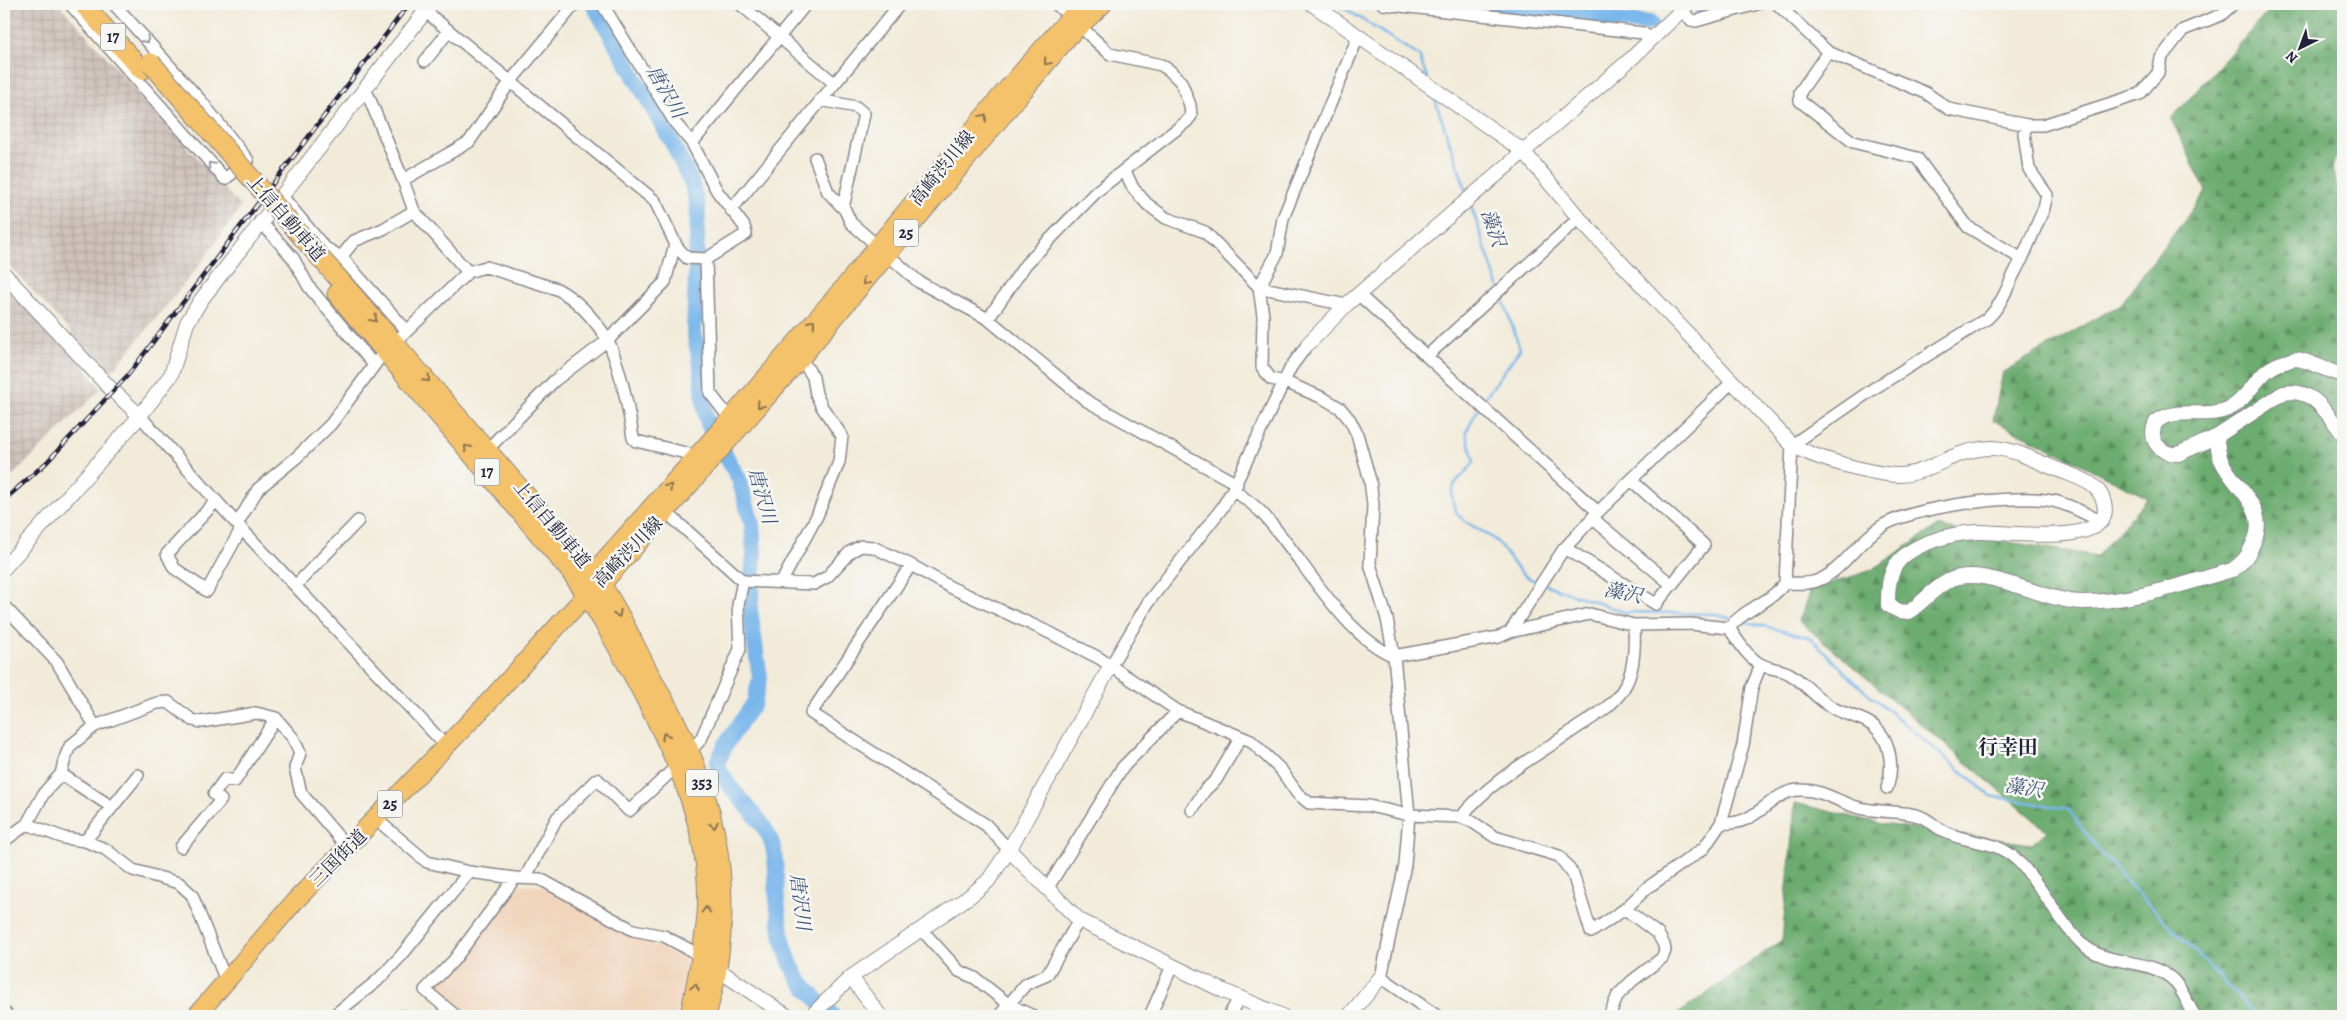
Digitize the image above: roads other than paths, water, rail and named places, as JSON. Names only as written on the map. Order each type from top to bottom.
[{"type":"highway","name":"上信自動車道","points":[[83,4],[147,67],[331,267],[390,348],[572,572],[594,584]]},
{"type":"highway","name":"上信自動車道","points":[[100,4],[147,67]]},
{"type":"highway","name":"上信自動車道","points":[[390,348],[488,449],[594,584],[684,758],[702,784],[718,845],[722,913],[717,969],[706,1016]]},
{"type":"highway","name":"上信自動車道","points":[[684,758],[687,790],[702,850],[707,914],[690,1016]]},
{"type":"main road","name":"25","points":[[1077,15],[1103,4]]},
{"type":"main road","name":"高崎渋川線","points":[[594,584],[666,512],[728,428],[882,251],[1077,15]]},
{"type":"main road","name":"高崎渋川線","points":[[594,584],[694,460],[713,448]]},
{"type":"main road","name":"三国街道","points":[[196,1016],[295,901],[484,707],[594,584]]},
{"type":"street","points":[[70,4],[225,179],[248,161],[247,159],[201,101],[114,4]]},
{"type":"street","points":[[403,180],[470,142],[510,82],[575,4]]},
{"type":"street","points":[[4,568],[166,385],[171,375],[187,323],[201,300],[260,221],[428,8],[449,31],[655,201],[675,244],[688,258],[706,259],[746,234],[744,226],[717,190],[692,143],[676,124],[602,4]]},
{"type":"street","points":[[740,4],[834,83]]},
{"type":"street","points":[[692,143],[806,4]]},
{"type":"street","points":[[731,210],[900,4]]},
{"type":"street","points":[[988,319],[1026,264],[1097,191],[1125,171],[1191,116],[1190,105],[1181,82],[1169,70],[1161,65],[1110,54],[1077,15],[1056,4]]},
{"type":"street","points":[[1312,4],[1523,150],[1578,218],[1792,445],[1814,456],[1880,473],[1901,475],[1917,472],[1970,450],[1992,447],[2008,449],[2079,478],[2099,491],[2106,509],[2102,522],[2091,530],[2069,534],[1977,532],[1934,540],[1903,556],[1894,568],[1888,585],[1888,605],[1899,611],[1909,612],[1933,590],[1962,575],[1980,576],[2040,594],[2084,602],[2132,599],[2232,570],[2243,562],[2258,534],[2260,525],[2250,500],[2221,460],[2216,438]]},
{"type":"street","points":[[1383,4],[1643,32],[1651,40]]},
{"type":"street","points":[[811,1016],[851,977],[964,900],[988,881],[1009,850],[1110,667],[1149,601],[1222,508],[1235,487],[1292,367],[1308,344],[1358,294],[1523,150],[1538,140],[1651,40],[1684,7],[1691,20],[1696,21],[1757,4]]},
{"type":"street","points":[[1777,4],[1828,52],[1926,93],[1949,109],[2027,125],[2043,125],[2140,94],[2158,73],[2161,58],[2183,30],[2221,15],[2233,4]]},
{"type":"street","points":[[425,61],[449,31]]},
{"type":"street","points":[[1349,1016],[1380,977],[1405,865],[1409,815],[1394,656],[1387,619],[1370,564],[1373,504],[1370,480],[1357,434],[1350,420],[1340,408],[1324,398],[1285,382],[1271,379],[1262,368],[1263,316],[1259,287],[1277,254],[1283,218],[1358,37]]},
{"type":"street","points":[[1828,52],[1800,92],[1800,101],[1853,142],[1917,158],[1968,227],[2022,259]]},
{"type":"street","points":[[368,95],[414,211],[468,272]]},
{"type":"street","points":[[820,100],[856,107],[864,114],[843,208]]},
{"type":"street","points":[[1792,445],[1876,387],[1988,318],[1998,308],[2010,279],[2022,259],[2044,208],[2047,195],[2029,169],[2024,133],[2027,125]]},
{"type":"street","points":[[816,158],[828,192],[843,208],[851,224],[919,282],[988,319],[1086,401],[1235,487],[1260,512],[1356,630],[1381,651],[1394,656],[1499,637],[1510,632],[1590,614],[1634,625],[1690,624],[1729,628],[1747,652],[1761,665],[1788,673],[1832,708],[1870,723],[1879,730],[1886,742],[1890,758],[1890,778],[1887,788]]},
{"type":"street","points":[[1125,171],[1133,188],[1147,204],[1166,218],[1205,232],[1259,287],[1346,305]]},
{"type":"street","points":[[281,195],[324,247],[331,267],[354,241],[414,211]]},
{"type":"street","points":[[1427,356],[1578,218]]},
{"type":"street","points":[[260,221],[293,258],[309,287],[390,348]]},
{"type":"street","points":[[488,449],[554,381],[608,340],[665,282],[675,244]]},
{"type":"street","points":[[706,259],[710,393],[728,428]]},
{"type":"street","points":[[216,501],[167,554],[174,568],[207,591],[258,489],[297,457],[331,424],[390,348],[468,272],[486,267],[557,289],[566,294],[588,313],[608,340],[615,357],[629,408],[633,438],[636,441],[686,453],[694,460]]},
{"type":"street","points":[[4,274],[108,386],[140,416],[239,526],[446,746]]},
{"type":"street","points":[[1358,294],[1672,585]]},
{"type":"street","points":[[782,581],[824,498],[839,462],[842,436],[822,407],[816,394],[813,377],[796,352]]},
{"type":"street","points":[[2343,375],[2296,359],[2277,363],[2263,372],[2251,389],[2231,407],[2212,414],[2166,416],[2156,422],[2153,428],[2157,446],[2171,454],[2178,454],[2216,438],[2283,393],[2295,391],[2304,392],[2312,398],[2343,434]]},
{"type":"street","points":[[1510,632],[1565,548],[1595,515],[1732,382]]},
{"type":"street","points":[[1729,628],[1739,616],[1778,592],[1785,582],[1792,445]]},
{"type":"street","points":[[1565,548],[1656,604],[1704,545],[1631,480]]},
{"type":"street","points":[[1785,582],[1805,583],[1818,580],[1832,572],[1859,544],[1880,527],[1900,516],[1918,512],[2022,497],[2054,501],[2102,522]]},
{"type":"street","points":[[666,512],[743,581],[782,581],[814,584],[822,581],[850,552],[861,546],[874,547],[952,588],[1046,631],[1099,658],[1178,711],[1251,741],[1281,770],[1298,793],[1309,803],[1369,806],[1409,815],[1461,817],[1496,837],[1559,856],[1573,874],[1591,932],[1625,909],[1647,888],[1704,848],[1721,823],[1743,745],[1752,687],[1761,665]]},
{"type":"street","points":[[296,585],[358,521]]},
{"type":"street","points":[[911,565],[811,713],[986,824],[1009,850],[1079,920],[1239,998],[1282,1016]]},
{"type":"street","points":[[456,1016],[425,990],[454,960],[520,878],[558,818],[597,779],[629,810],[684,758],[700,739],[728,680],[740,649],[738,605],[743,581]]},
{"type":"street","points":[[4,606],[57,662],[95,726]]},
{"type":"street","points":[[1461,817],[1475,800],[1490,787],[1584,723],[1619,696],[1626,684],[1631,669],[1634,625]]},
{"type":"street","points":[[4,841],[27,824],[44,793],[61,774],[70,746],[95,726],[157,703],[168,702],[192,720],[201,722],[256,713],[276,718],[294,738],[300,753],[295,768],[301,793],[347,847]]},
{"type":"street","points":[[1047,888],[1122,768],[1178,711]]},
{"type":"street","points":[[181,847],[221,800],[214,794],[225,779],[235,781],[276,718]]},
{"type":"street","points":[[1192,810],[1205,790],[1216,780],[1241,737]]},
{"type":"street","points":[[61,774],[112,807]]},
{"type":"street","points":[[85,841],[138,775]]},
{"type":"street","points":[[1721,823],[1734,825],[1755,816],[1779,796],[1805,790],[1822,793],[1856,807],[1919,816],[1945,832],[1994,844],[2012,856],[2040,886],[2074,935],[2087,948],[2106,958],[2141,964],[2172,978],[2195,1016]]},
{"type":"street","points":[[376,819],[427,862],[469,872],[540,879],[634,930],[664,936],[692,951],[787,1016]]},
{"type":"street","points":[[27,824],[64,838],[85,841],[105,849],[133,870],[179,883],[192,895],[226,981]]},
{"type":"street","points":[[333,1016],[377,980],[401,956],[469,872]]},
{"type":"street","points":[[1610,1016],[1618,995],[1632,981],[1662,958],[1665,951],[1658,934],[1625,909]]},
{"type":"street","points":[[998,1016],[1026,984],[1047,974],[1079,920]]},
{"type":"street","points":[[921,928],[959,971],[975,978],[1008,1004],[1033,1016]]},
{"type":"street","points":[[1150,1016],[1172,966]]},
{"type":"street","points":[[851,977],[880,1016]]},
{"type":"street","points":[[1380,977],[1437,1016]]},
{"type":"street","points":[[1230,1016],[1239,998]]},
{"type":"street","points":[[4,1012],[8,1016]]},
{"type":"waterway","name":"唐沢川","points":[[593,4],[674,146],[692,184],[698,208],[694,332],[701,367],[705,413],[708,424],[739,479],[752,524],[754,554],[750,610],[760,678],[754,703],[726,744],[717,763],[728,783],[758,819],[773,845],[779,920],[791,965],[802,983],[833,1016]]},
{"type":"waterway","name":"藻沢","points":[[1338,4],[1419,56],[1427,77]]},
{"type":"waterway","points":[[1444,4],[1509,12],[1585,16],[1615,21],[1651,23]]},
{"type":"waterway","points":[[1703,12],[1733,4]]},
{"type":"waterway","name":"藻沢","points":[[1434,97],[1467,193]]},
{"type":"waterway","name":"藻沢","points":[[1470,203],[1498,286]]},
{"type":"waterway","name":"藻沢","points":[[1482,402],[1520,349],[1501,293]]},
{"type":"waterway","name":"藻沢","points":[[1478,409],[1466,432],[1474,461],[1455,484],[1452,495],[1453,505],[1461,518],[1495,540],[1523,574],[1538,582]]},
{"type":"waterway","name":"藻沢","points":[[1546,585],[1624,612],[1716,614],[1733,619]]},
{"type":"waterway","name":"藻沢","points":[[1743,621],[1811,638],[1856,683],[1991,796],[2068,809],[2111,864],[2256,1016]]},
{"type":"railway","points":[[4,500],[47,462],[128,375],[409,4]]},
{"type":"district","name":"行幸田","points":[[2008,747]]}]
